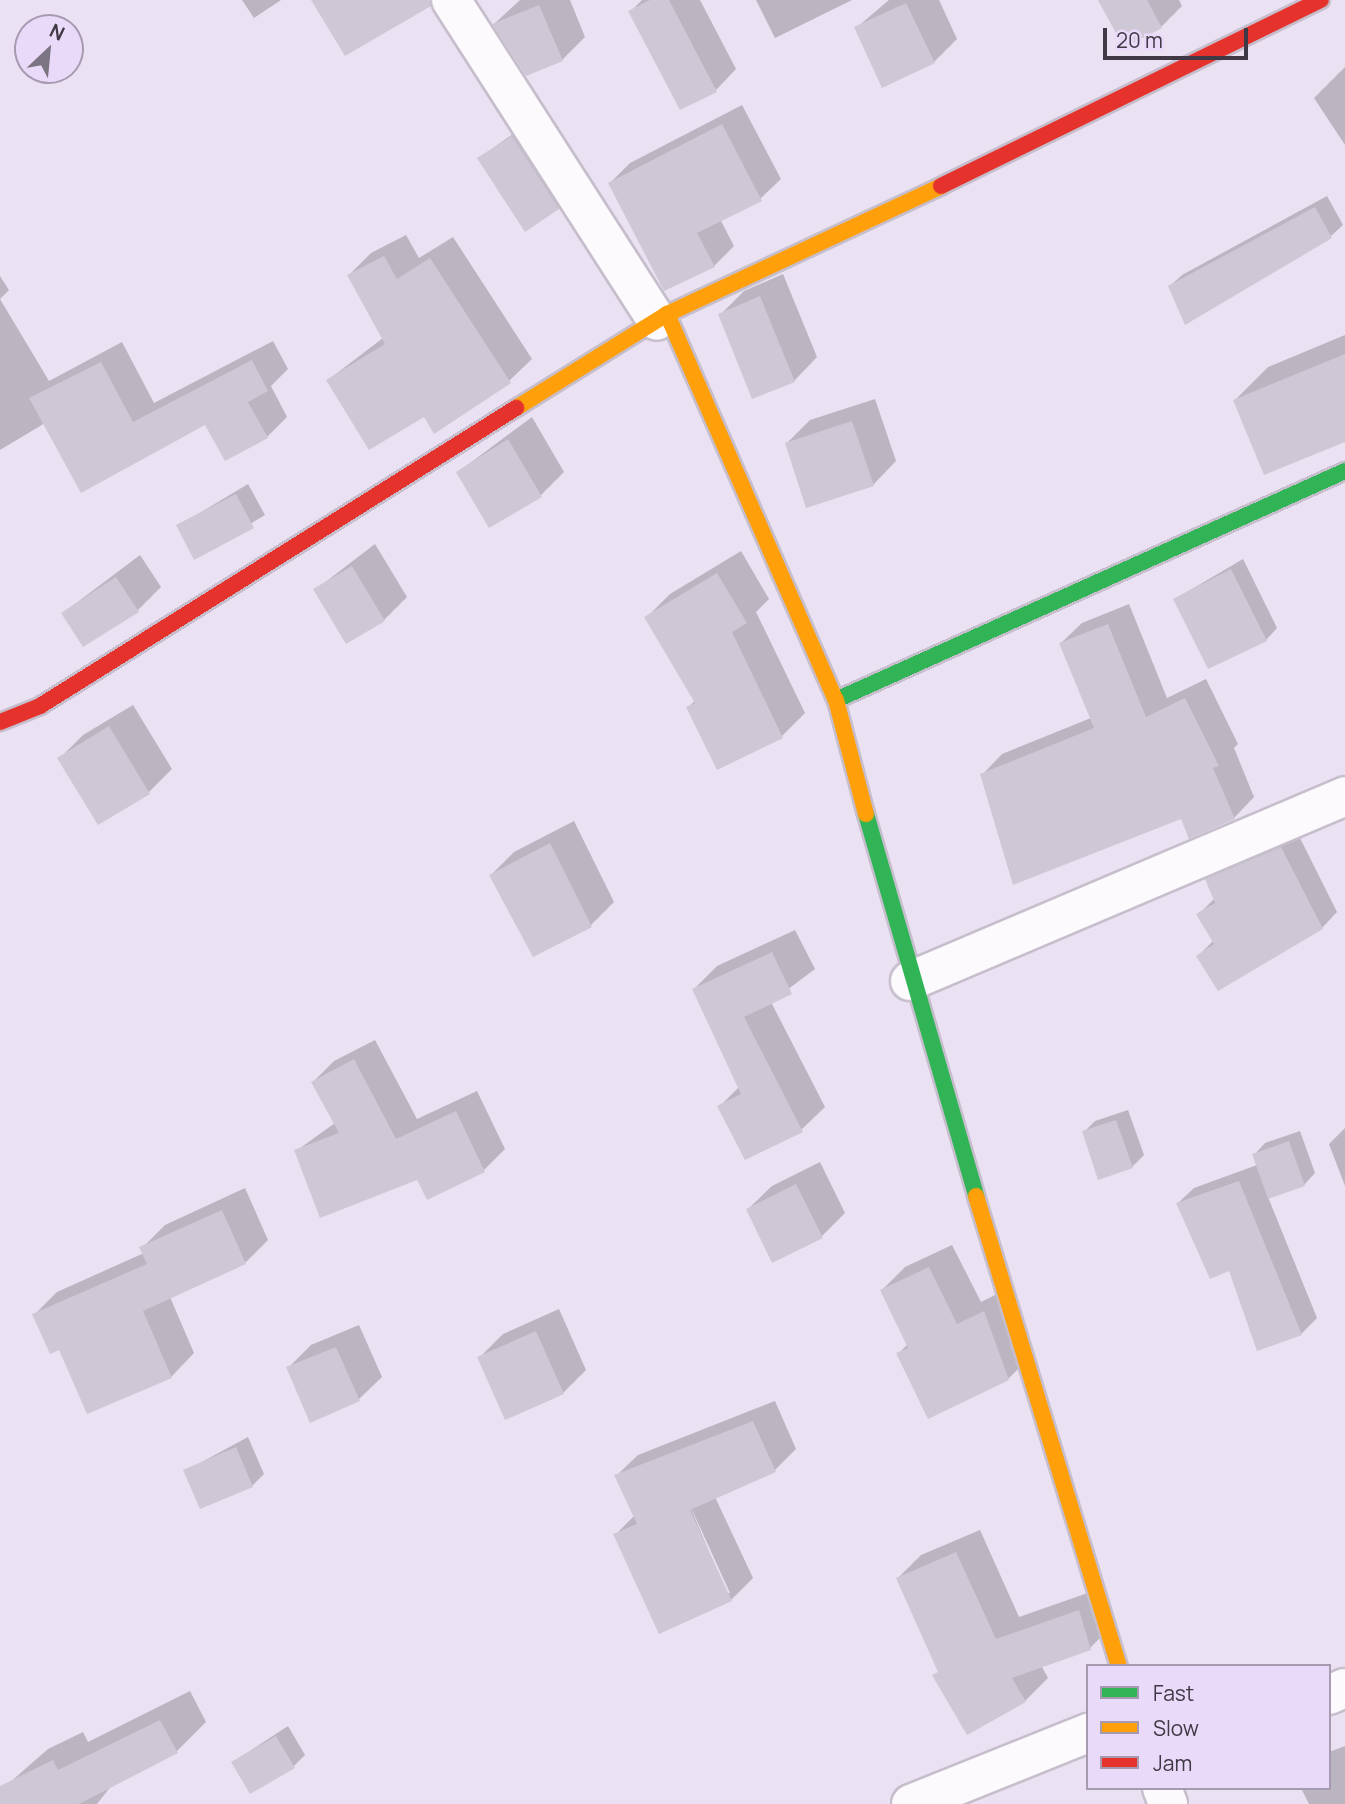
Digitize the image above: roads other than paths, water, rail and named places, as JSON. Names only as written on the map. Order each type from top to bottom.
[{"type":"street","points":[[451,0],[662,318],[835,700],[910,981],[1118,1664]]},
{"type":"street","points":[[0,722],[40,706],[662,318],[1141,92],[1321,0]]},
{"type":"street","points":[[835,700],[1345,471]]},
{"type":"street","points":[[910,981],[1345,796]]},
{"type":"street","points":[[911,1804],[1086,1734]]}]
